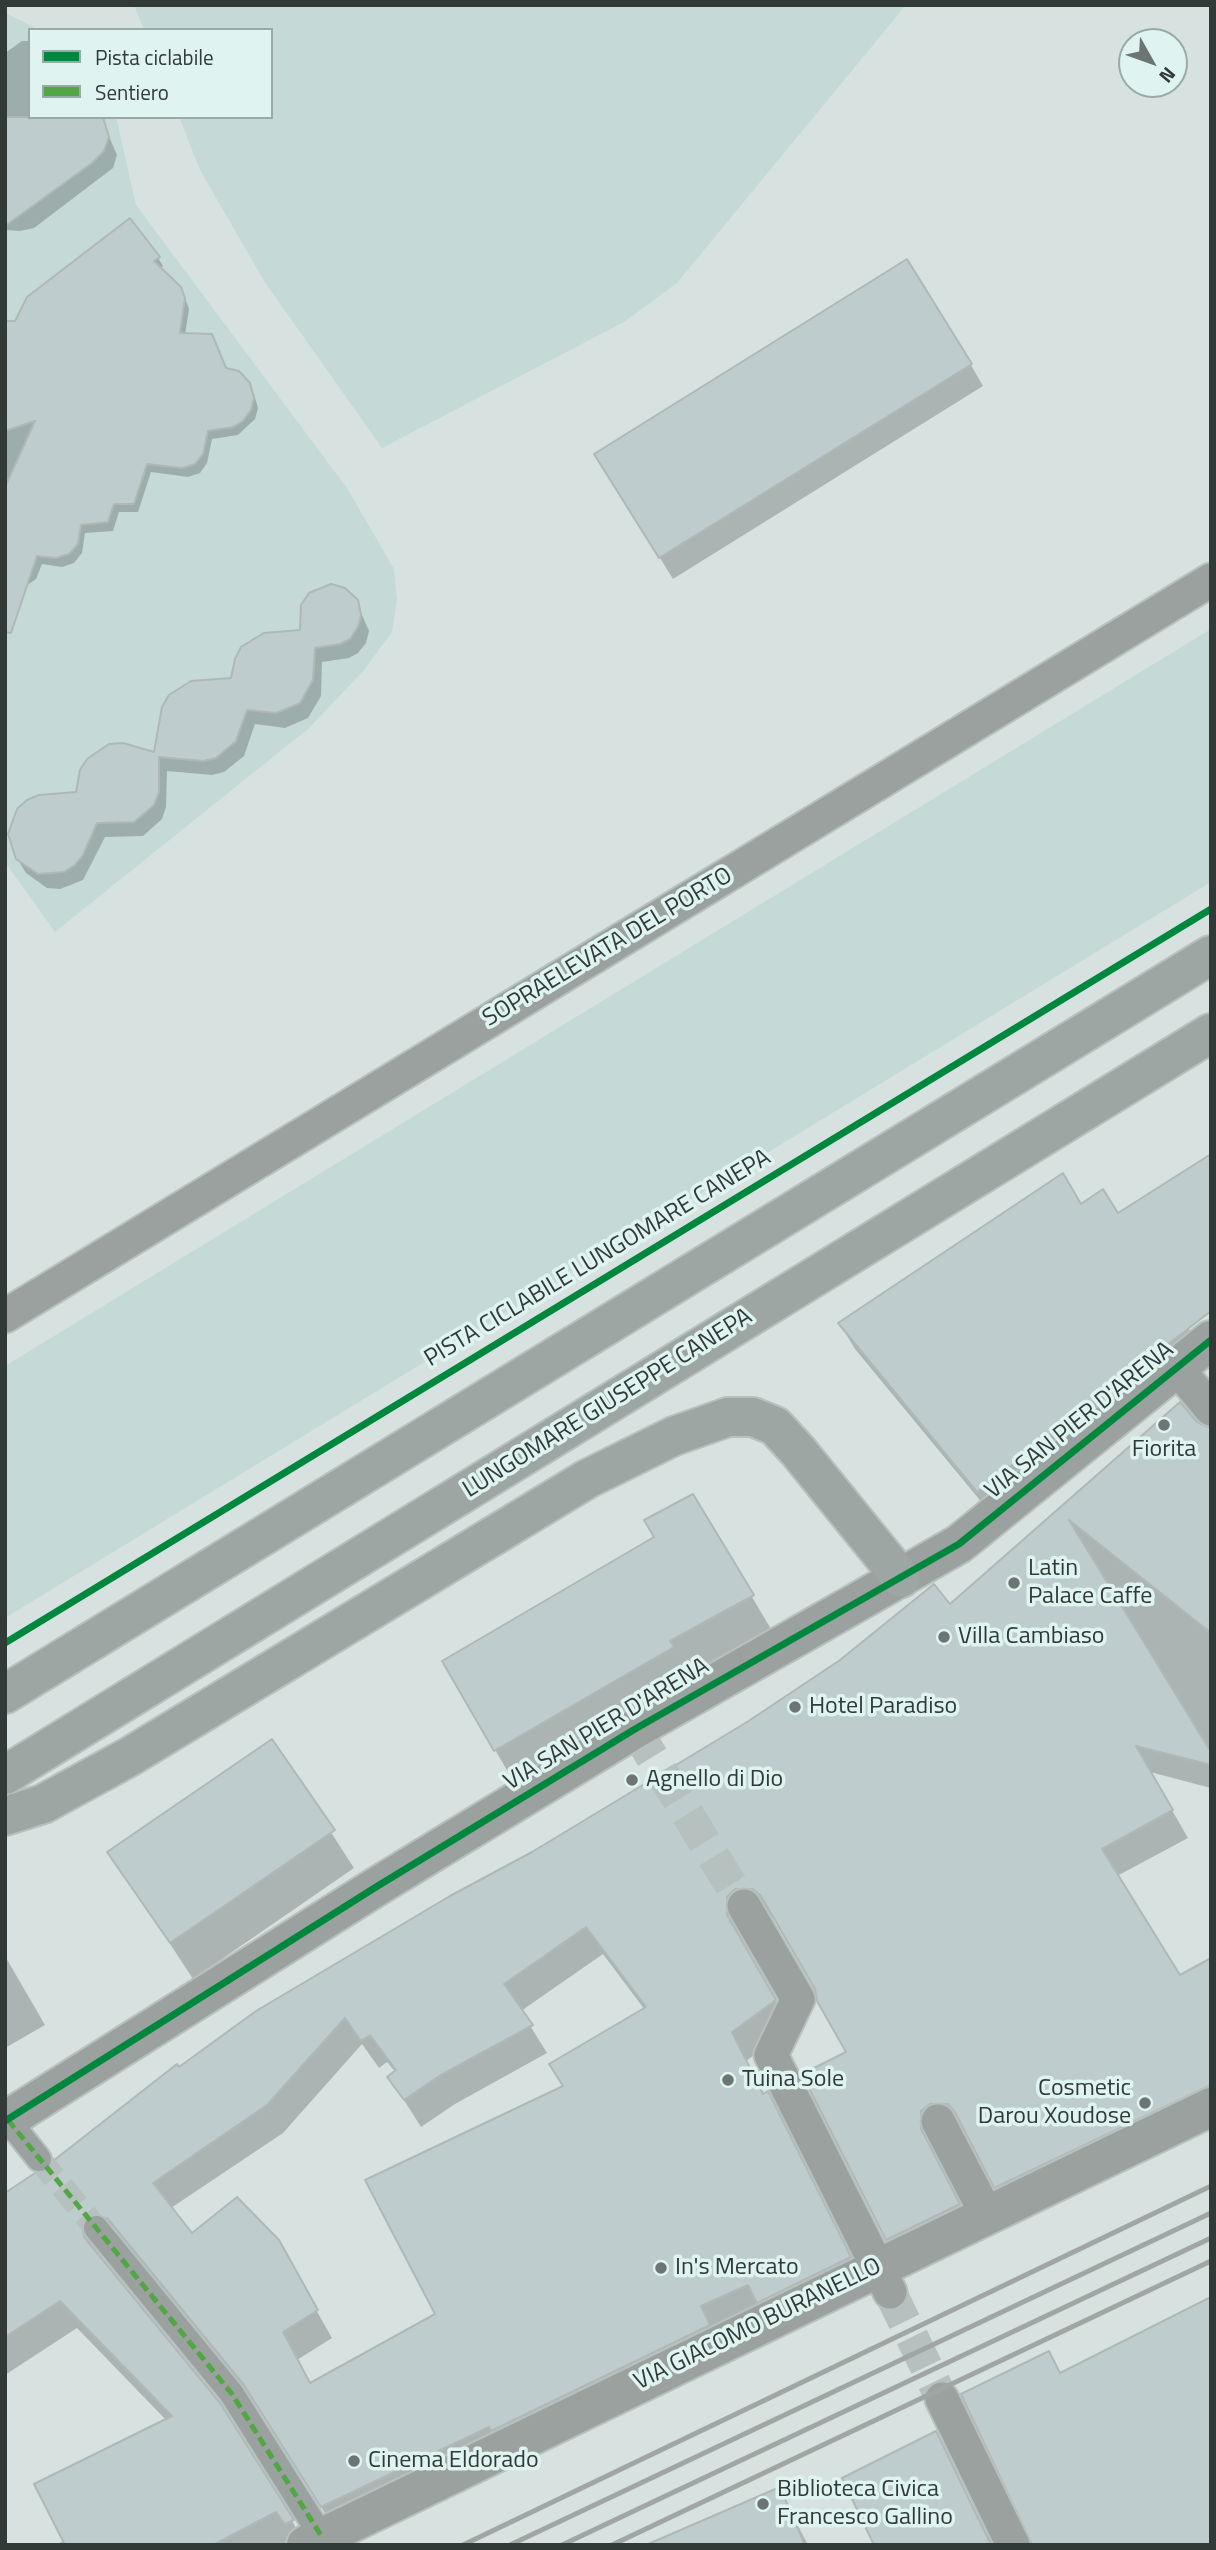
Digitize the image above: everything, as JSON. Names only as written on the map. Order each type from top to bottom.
[{"type":"highway","points":[[5,1694],[1211,955]]},
{"type":"highway","name":"LUNGOMARE GIUSEPPE CANEPA","points":[[5,1775],[1211,1033]]},
{"type":"highway","points":[[5,1816],[43,1804],[110,1768],[587,1479],[674,1436],[728,1416],[753,1417],[775,1426],[799,1451],[901,1578]]},
{"type":"street","name":"SOPRAELEVATA DEL PORTO","points":[[5,1316],[1211,580]]},
{"type":"street","name":"VIA SAN PIER D'ARENA","points":[[6,2120],[376,1886],[587,1758],[959,1544],[1211,1340]]},
{"type":"street","name":"VIA SAN PIER D'ARENA","points":[[1176,1367],[1211,1409]]},
{"type":"street","points":[[744,1906],[798,1999],[771,2055],[884,2279]]},
{"type":"street","name":"VIA GIACOMO BURANELLO","points":[[332,2538],[884,2279],[987,2215],[1211,2107]]},
{"type":"street","points":[[6,2120],[39,2160]]},
{"type":"street","points":[[938,2121],[987,2215]]},
{"type":"street","points":[[96,2228],[232,2394],[332,2538]]},
{"type":"street","points":[[942,2399],[1013,2545]]},
{"type":"shaded area","points":[[134,5],[906,5],[677,283],[624,322],[382,448],[264,281],[200,170],[180,119],[273,119],[273,28],[143,28]]},
{"type":"shaded area","points":[[5,13],[36,28],[28,28],[28,119],[116,119],[136,205],[347,488],[394,569],[397,600],[392,632],[364,670],[309,728],[55,932],[5,862]]},
{"type":"shaded area","points":[[1211,629],[1211,882],[5,1618],[5,1366]]},
{"type":"building","points":[[5,117],[104,119],[109,137],[104,151],[92,163],[5,226]]},
{"type":"building","points":[[130,218],[160,257],[154,261],[181,287],[185,298],[180,333],[212,334],[226,368],[239,371],[250,383],[254,398],[251,410],[243,421],[233,427],[208,431],[203,454],[195,464],[182,468],[147,464],[134,504],[114,504],[108,522],[81,525],[78,544],[69,554],[56,558],[37,556],[11,633],[5,632],[5,487],[35,421],[5,431],[5,321],[15,321],[27,297]]},
{"type":"building","points":[[907,259],[972,364],[659,558],[594,454]]},
{"type":"building","points":[[331,584],[345,588],[358,600],[361,615],[358,627],[350,639],[340,644],[315,648],[313,680],[300,703],[276,713],[247,710],[236,741],[216,758],[203,761],[159,757],[159,792],[154,805],[134,822],[97,823],[83,855],[75,865],[64,872],[38,874],[16,859],[8,834],[17,809],[27,800],[39,795],[76,792],[80,770],[87,759],[109,744],[123,743],[154,752],[162,707],[169,695],[191,681],[231,678],[241,647],[264,633],[300,630],[301,605],[309,593]]},
{"type":"building","points":[[1211,1154],[1211,1311],[977,1492],[838,1323],[1063,1173],[1081,1204],[1103,1189],[1118,1213]]},
{"type":"building","points":[[1180,1402],[1197,1422],[1211,1428],[1211,1633],[1069,1520],[1211,1752],[1211,1765],[1136,1746],[1173,1810],[1102,1849],[1180,1975],[1211,1958],[1211,2085],[994,2188],[955,2112],[948,2104],[930,2104],[921,2111],[921,2129],[960,2204],[886,2240],[802,2074],[846,2052],[817,2001],[815,1989],[761,1896],[753,1889],[735,1889],[727,1897],[727,1915],[776,2000],[732,2032],[763,2094],[768,2091],[851,2257],[757,2303],[748,2285],[701,2306],[710,2325],[491,2431],[489,2427],[321,2507],[244,2385],[108,2219],[93,2214],[82,2223],[84,2237],[220,2403],[294,2520],[285,2524],[276,2512],[213,2545],[65,2545],[34,2484],[172,2416],[60,2301],[5,2337],[5,2193],[35,2173],[48,2171],[53,2161],[177,2064],[179,2067],[256,2011],[450,1896],[532,1852],[747,1722],[840,1660],[934,1584],[950,1604]],"holes":[[[586,1927],[646,2007],[549,2064],[563,2086],[365,2180],[435,2314],[310,2383],[283,2332],[318,2310],[279,2240],[237,2197],[192,2233],[153,2183],[267,2105],[345,2018],[361,2041],[370,2035],[396,2070],[387,2077],[404,2100],[439,2076],[533,2025],[504,1984]]]},
{"type":"building","points":[[693,1494],[754,1595],[670,1641],[674,1647],[494,1751],[442,1661],[654,1537],[644,1520]]},
{"type":"building","points":[[272,1739],[335,1830],[170,1943],[107,1852]]},
{"type":"building","points":[[1211,2297],[1211,2545],[1032,2545],[961,2394],[1049,2351],[1060,2373]]},
{"type":"building","points":[[936,2431],[991,2545],[874,2545],[842,2478]]},
{"type":"building","name":"Biblioteca Civica Francesco Gallino","points":[[780,2487],[805,2545],[646,2545]]},
{"type":"tunnel","points":[[635,1729],[744,1906]]},
{"type":"tunnel","points":[[39,2159],[96,2228]]},
{"type":"tunnel","points":[[890,2292],[942,2399]]},
{"type":"railway","points":[[463,2545],[1211,2186]]},
{"type":"railway","points":[[510,2545],[1211,2213]]},
{"type":"railway","points":[[562,2545],[1211,2238]]},
{"type":"railway","points":[[612,2545],[1211,2261]]},
{"type":"marked path","points":[[8,2120],[232,2394],[322,2537]]},
{"type":"cycle path","name":"PISTA CICLABILE LUNGOMARE CANEPA","points":[[5,1643],[1211,909]]},
{"type":"cycle path","points":[[5,2121],[376,1887],[635,1729],[959,1544],[1211,1340]]},
{"type":"place","name":"Fiorita","points":[[1164,1425]]},
{"type":"place","name":"Latin Palace Caffe","points":[[1014,1583]]},
{"type":"place","name":"Villa Cambiaso","points":[[944,1637]]},
{"type":"place","name":"Hotel Paradiso","points":[[795,1707]]},
{"type":"place","name":"Agnello di Dio","points":[[632,1780]]},
{"type":"place","name":"Tuina Sole","points":[[728,2080]]},
{"type":"place","name":"Cosmetic Darou Xoudose","points":[[1145,2103]]},
{"type":"place","name":"In's Mercato","points":[[661,2268]]},
{"type":"place","name":"Cinema Eldorado","points":[[354,2461]]},
{"type":"place","name":"Biblioteca Civica Francesco Gallino","points":[[763,2504]]}]
